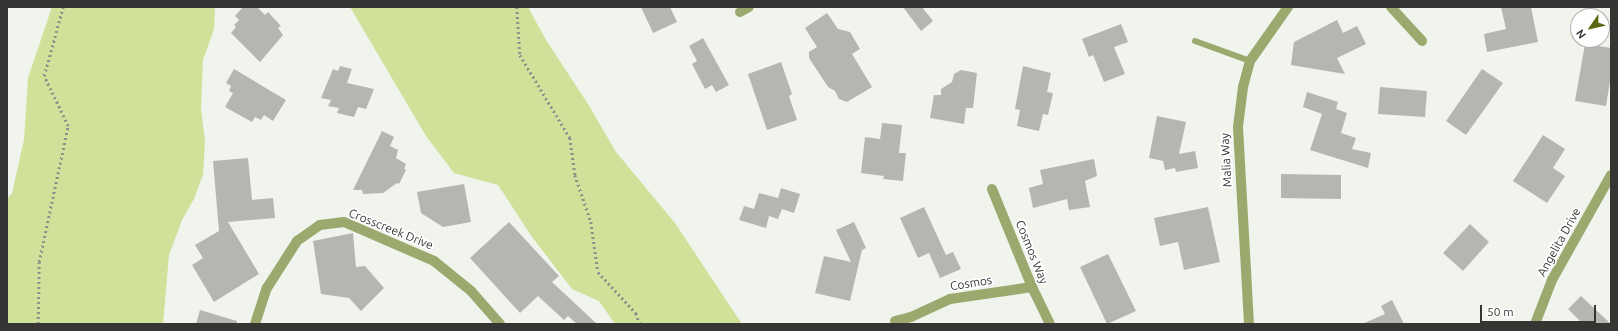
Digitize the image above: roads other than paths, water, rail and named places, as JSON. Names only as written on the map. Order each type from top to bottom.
[{"type":"street","name":"Malia Way","points":[[1249,324],[1238,127],[1243,87],[1250,61],[1288,7]]},
{"type":"street","points":[[1391,7],[1422,41]]},
{"type":"street","name":"Angelita Drive","points":[[1536,324],[1552,280],[1611,176]]},
{"type":"street","name":"Cosmos Way","points":[[992,189],[1032,288],[1050,324]]},
{"type":"street","name":"Crosscreek Drive","points":[[255,324],[267,288],[297,241],[320,225],[344,222],[434,261],[472,291],[500,324]]},
{"type":"street","name":"Cosmos","points":[[895,321],[911,317],[950,299],[1032,288]]},
{"type":"lane","points":[[1195,40],[1250,61]]}]
